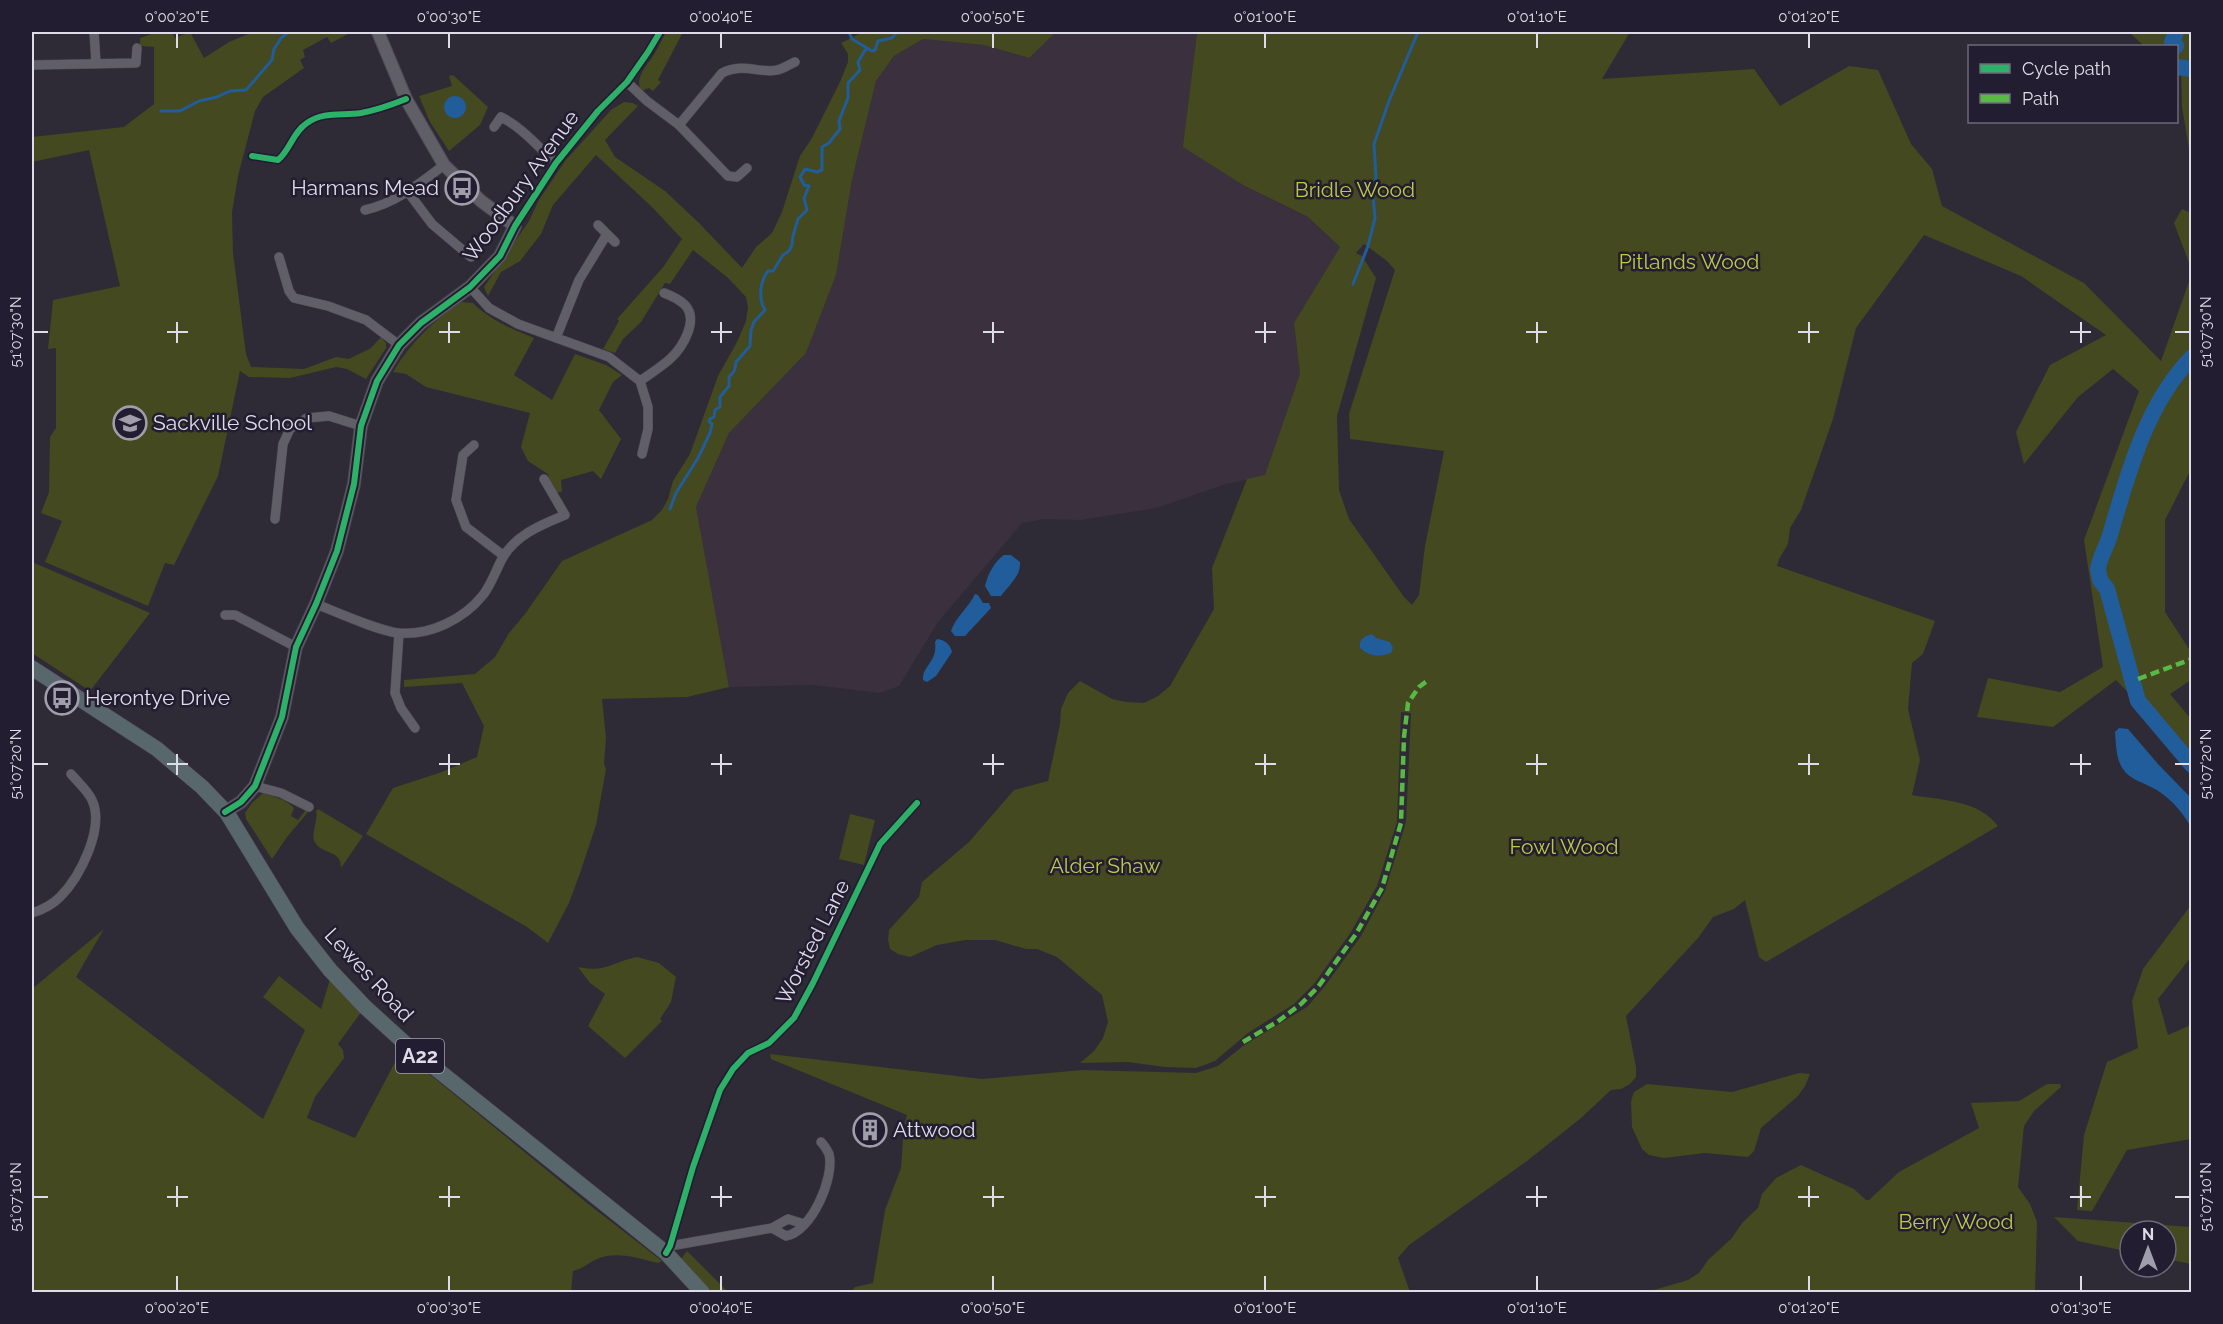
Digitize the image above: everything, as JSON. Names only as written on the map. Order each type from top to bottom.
[{"type":"highway","name":"Lewes Road","points":[[32,668],[157,749],[202,787],[225,812],[297,927],[330,969],[364,1006],[417,1054],[668,1249],[702,1293]]},
{"type":"street","points":[[94,32],[96,63]]},
{"type":"street","points":[[378,32],[406,99],[444,165],[481,201],[515,226]]},
{"type":"street","name":"Woodbury Avenue","points":[[225,812],[241,802],[255,786],[282,717],[296,647],[337,551],[354,484],[361,426],[377,381],[399,345],[421,323],[470,287],[500,256],[515,226],[556,163],[598,111],[627,82],[660,32]]},
{"type":"street","points":[[32,65],[136,63],[136,48]]},
{"type":"street","points":[[679,125],[722,73],[747,67],[776,71],[795,62]]},
{"type":"street","points":[[627,82],[647,101],[679,125],[728,176],[737,177],[747,168]]},
{"type":"street","points":[[252,156],[278,160],[283,156],[295,134],[306,123],[318,117],[328,114],[378,110],[406,99]]},
{"type":"street","points":[[494,127],[501,117],[506,119],[556,163]]},
{"type":"street","points":[[365,210],[382,206],[408,192],[444,165]]},
{"type":"street","points":[[408,192],[432,224],[471,257]]},
{"type":"street","points":[[598,225],[615,242]]},
{"type":"street","points":[[556,338],[579,280],[608,234]]},
{"type":"street","points":[[279,257],[289,291],[294,298],[328,306],[366,320],[399,345]]},
{"type":"street","points":[[470,287],[489,308],[518,324],[609,357],[640,381],[648,406],[648,429],[642,454]]},
{"type":"street","points":[[640,381],[670,358],[682,345],[690,324],[687,307],[680,300],[664,293]]},
{"type":"street","points":[[274,519],[283,444],[290,429],[307,418],[329,416],[361,426]]},
{"type":"street","points":[[474,445],[462,455],[456,500],[466,527],[504,556]]},
{"type":"street","points":[[316,604],[399,633],[428,630],[460,618],[483,595],[504,556],[518,540],[538,527],[565,515],[544,479]]},
{"type":"street","points":[[225,615],[235,615],[296,647]]},
{"type":"street","points":[[399,633],[395,693],[400,708],[415,728]]},
{"type":"street","points":[[32,913],[42,910],[60,897],[75,877],[96,828],[92,798],[71,774]]},
{"type":"street","points":[[255,786],[281,793],[306,806],[298,814]]},
{"type":"street","name":"Worsted Lane","points":[[668,1249],[720,1090],[733,1069],[748,1053],[769,1043],[794,1018],[880,844],[917,803]]},
{"type":"street","points":[[772,1228],[786,1236],[800,1231],[822,1199],[829,1174],[829,1154],[822,1142]]},
{"type":"street","points":[[668,1249],[772,1228],[788,1219],[804,1224]]},
{"type":"shaded area","points":[[1056,32],[1197,33],[1184,147],[1243,185],[1308,217],[1340,247],[1294,323],[1300,374],[1265,476],[1226,484],[1156,508],[1081,520],[1044,519],[1022,523],[938,622],[899,686],[880,693],[814,685],[729,687],[696,507],[729,433],[806,353],[836,275],[852,180],[876,81],[894,56],[923,39],[984,45],[1029,58]]},
{"type":"green space","name":"Sackville School","points":[[157,32],[172,32],[175,38],[190,32],[204,58],[229,42],[253,32],[352,32],[331,43],[327,37],[303,50],[305,57],[300,60],[304,68],[263,97],[255,111],[238,176],[232,212],[233,253],[246,354],[251,367],[304,369],[336,357],[349,359],[371,348],[381,337],[386,343],[386,348],[366,379],[347,369],[336,367],[290,378],[249,377],[240,371],[218,476],[174,565],[165,563],[148,606],[45,562],[62,521],[41,513],[49,492],[50,437],[56,428],[56,348],[48,349],[53,300],[120,286],[89,150],[32,162],[32,137],[124,127],[154,104],[154,47],[140,46],[140,38]]},
{"type":"green space","points":[[666,32],[683,32],[658,80],[661,82],[653,91],[649,88],[641,91],[639,80]]},
{"type":"green space","points":[[863,32],[1056,32],[1029,58],[984,45],[923,39],[894,56],[876,81],[852,180],[836,275],[806,353],[729,433],[696,507],[729,687],[687,697],[602,699],[606,769],[596,825],[569,903],[548,943],[527,927],[366,834],[393,788],[442,772],[477,757],[484,726],[462,683],[404,687],[404,680],[475,674],[495,657],[509,633],[562,561],[652,520],[662,510],[673,481],[690,454],[718,376],[746,321],[748,307],[746,297],[727,277],[693,250],[670,284],[665,283],[641,322],[623,339],[615,353],[603,349],[619,321],[617,319],[664,266],[682,239],[652,207],[596,155],[553,205],[541,234],[520,261],[501,272],[488,296],[484,287],[529,221],[539,200],[565,161],[611,110],[624,102],[638,106],[605,140],[615,157],[665,191],[742,268],[756,247],[772,233],[782,212],[800,156],[812,138],[840,82],[848,62],[848,54],[841,43]]},
{"type":"green space","points":[[1194,32],[1630,32],[1602,79],[1754,69],[1780,106],[1849,66],[1878,70],[1911,144],[1932,169],[1942,206],[2084,283],[2161,361],[2191,276],[2191,469],[2165,520],[2165,612],[2191,652],[2191,680],[2170,694],[2191,719],[2191,757],[2116,680],[2053,727],[1977,717],[1988,678],[2060,692],[2103,667],[2084,540],[2139,391],[2113,369],[2078,397],[2024,464],[2016,432],[2050,365],[2106,335],[2021,276],[1924,235],[1856,328],[1833,419],[1801,510],[1790,528],[1788,544],[1777,566],[1935,621],[1923,654],[1912,663],[1908,709],[1920,760],[1912,795],[1970,806],[1990,817],[1998,826],[1766,962],[1759,957],[1745,900],[1734,909],[1713,917],[1698,938],[1626,1016],[1636,1077],[1621,1089],[1611,1090],[1581,1118],[1527,1161],[1409,1245],[1398,1258],[1410,1292],[851,1292],[855,1287],[873,1283],[885,1210],[901,1168],[907,1115],[771,1059],[770,1054],[982,1079],[1082,1070],[1196,1073],[1218,1066],[1243,1046],[1307,1007],[1325,986],[1361,936],[1385,891],[1406,822],[1411,713],[1401,712],[1397,822],[1377,886],[1351,932],[1314,984],[1294,1004],[1248,1033],[1215,1061],[1196,1068],[1128,1062],[1080,1063],[1094,1051],[1103,1038],[1108,1022],[1102,995],[1057,957],[1037,949],[1026,949],[995,940],[965,940],[937,945],[910,957],[890,949],[889,930],[919,897],[922,882],[969,842],[1014,790],[1048,781],[1061,709],[1068,693],[1080,681],[1112,699],[1144,703],[1158,696],[1170,686],[1214,609],[1212,568],[1247,479],[1265,475],[1300,374],[1294,323],[1340,247],[1308,217],[1243,185],[1183,147],[1197,33]],"holes":[[[1364,244],[1395,270],[1349,414],[1350,439],[1444,451],[1425,546],[1419,595],[1412,605],[1349,519],[1339,490],[1337,416],[1376,278],[1362,256],[1356,253]]]},
{"type":"green space","points":[[2129,32],[2191,32],[2191,161],[2182,107],[2178,45],[2143,45]]},
{"type":"green space","points":[[453,75],[488,107],[480,125],[449,151],[430,122],[419,96],[452,86],[449,76]]},
{"type":"green space","points":[[2182,209],[2191,213],[2191,268],[2174,223]]},
{"type":"green space","points":[[460,302],[473,303],[494,319],[534,338],[514,375],[552,400],[575,354],[606,365],[622,375],[613,382],[599,410],[621,439],[601,479],[593,471],[561,480],[562,492],[554,493],[548,474],[528,461],[521,447],[530,413],[426,387],[406,374],[393,372],[407,351],[423,334]]},
{"type":"green space","points":[[32,562],[150,613],[90,691],[32,653]]},
{"type":"green space","points":[[263,793],[291,805],[294,808],[291,816],[298,820],[305,811],[308,812],[272,859],[246,819],[245,813]]},
{"type":"green space","points":[[318,809],[363,836],[341,868],[335,855],[314,841]]},
{"type":"green space","points":[[850,814],[875,820],[864,865],[839,859]]},
{"type":"green space","points":[[2191,905],[2191,957],[2158,999],[2168,1035],[2191,1025],[2191,1139],[2127,1150],[2092,1211],[2077,1210],[2084,1135],[2107,1062],[2138,1048],[2132,1001],[2143,969]]},
{"type":"green space","points":[[104,929],[76,977],[263,1119],[305,1030],[263,997],[279,976],[321,1009],[331,976],[362,1011],[338,1044],[343,1050],[344,1058],[315,1097],[307,1118],[355,1138],[401,1051],[587,1203],[662,1261],[658,1263],[618,1255],[603,1257],[573,1271],[571,1292],[32,1292],[32,989]]},
{"type":"green space","points":[[637,957],[659,963],[676,977],[671,1002],[660,1019],[662,1021],[625,1058],[588,1026],[605,994],[590,983],[578,967],[602,968]]},
{"type":"green space","points":[[1799,1073],[1810,1074],[1805,1086],[1798,1096],[1761,1128],[1754,1151],[1748,1157],[1705,1153],[1664,1158],[1649,1155],[1642,1149],[1632,1127],[1631,1101],[1634,1092],[1647,1084],[1732,1092]]},
{"type":"green space","name":"Berry Wood","points":[[2047,1084],[2060,1084],[2061,1087],[2034,1111],[2024,1126],[2018,1187],[2030,1204],[2037,1222],[2035,1292],[1647,1292],[1688,1280],[1699,1273],[1708,1260],[1731,1239],[1743,1222],[1758,1208],[1762,1194],[1776,1178],[1801,1165],[1854,1189],[1869,1200],[1899,1172],[1979,1128],[1971,1103],[2019,1101]]},
{"type":"green space","points":[[2054,1217],[2118,1222],[2118,1249],[2078,1241]]},
{"type":"green space","points":[[2178,1226],[2191,1227],[2191,1264],[2178,1261]]},
{"type":"green space","points":[[687,1251],[728,1292],[709,1292],[681,1259]]},
{"type":"water","points":[[455,96],[463,99],[466,107],[463,115],[455,118],[447,115],[444,107],[447,99]]},
{"type":"water","points":[[1004,555],[1011,555],[1020,562],[1019,572],[1001,596],[991,596],[985,586],[986,582],[994,565]]},
{"type":"water","points":[[975,594],[983,603],[989,603],[991,608],[965,636],[955,636],[951,631],[953,626]]},
{"type":"water","points":[[1372,634],[1376,638],[1390,642],[1393,648],[1391,653],[1375,655],[1360,648],[1361,640]]},
{"type":"water","points":[[937,639],[947,643],[952,652],[936,676],[927,682],[923,680],[923,675],[934,654]]},
{"type":"water","points":[[2119,728],[2128,729],[2191,798],[2191,827],[2169,799],[2157,790],[2132,778],[2123,769],[2116,746],[2115,732]]},
{"type":"waterway","points":[[161,111],[180,111],[199,101],[230,91],[246,90],[272,60],[274,49],[282,37],[289,32]]},
{"type":"waterway","points":[[849,32],[852,39],[872,51],[875,50],[878,41],[892,38],[897,32]]},
{"type":"waterway","points":[[1353,284],[1368,246],[1375,218],[1374,144],[1418,32]]},
{"type":"waterway","points":[[2175,45],[2172,42],[2176,32]]},
{"type":"waterway","points":[[670,509],[676,493],[698,458],[710,433],[712,424],[709,421],[714,417],[715,410],[720,407],[720,397],[729,386],[729,377],[736,362],[750,346],[754,322],[765,310],[761,295],[765,275],[768,271],[773,271],[783,255],[789,251],[798,219],[807,210],[804,198],[809,186],[804,185],[800,177],[805,169],[817,172],[822,170],[822,147],[829,143],[840,129],[839,121],[848,98],[848,83],[860,70],[858,62],[868,49]]},
{"type":"waterway","points":[[2178,67],[2192,69]]},
{"type":"waterway","points":[[2192,357],[2162,396],[2140,441],[2098,569],[2100,580],[2107,589],[2138,701],[2192,765]]},
{"type":"marked path","points":[[2138,679],[2192,659]]},
{"type":"marked path","points":[[1243,1042],[1277,1022],[1301,1004],[1318,987],[1356,934],[1382,888],[1401,823],[1404,737],[1408,703],[1419,687],[1427,681]]},
{"type":"cycle path","points":[[225,812],[241,802],[255,786],[282,717],[296,647],[337,551],[354,484],[361,426],[377,381],[399,345],[421,323],[470,287],[500,256],[515,226],[556,163],[598,111],[627,82],[660,32]]},
{"type":"cycle path","points":[[252,156],[278,160],[302,127],[313,119],[367,112],[406,99]]},
{"type":"cycle path","points":[[666,1253],[720,1090],[733,1069],[748,1053],[769,1043],[794,1018],[880,844],[917,803]]},
{"type":"place","name":"Harmans Mead","points":[[462,188]]},
{"type":"place","name":"Sackville School","points":[[130,423]]},
{"type":"place","name":"Herontye Drive","points":[[62,698]]},
{"type":"place","name":"Attwood","points":[[870,1130]]},
{"type":"park label","name":"Bridle Wood","points":[[1355,190]]},
{"type":"park label","name":"Pitlands Wood","points":[[1689,262]]},
{"type":"park label","name":"Fowl Wood","points":[[1564,847]]},
{"type":"park label","name":"Alder Shaw","points":[[1105,866]]}]
